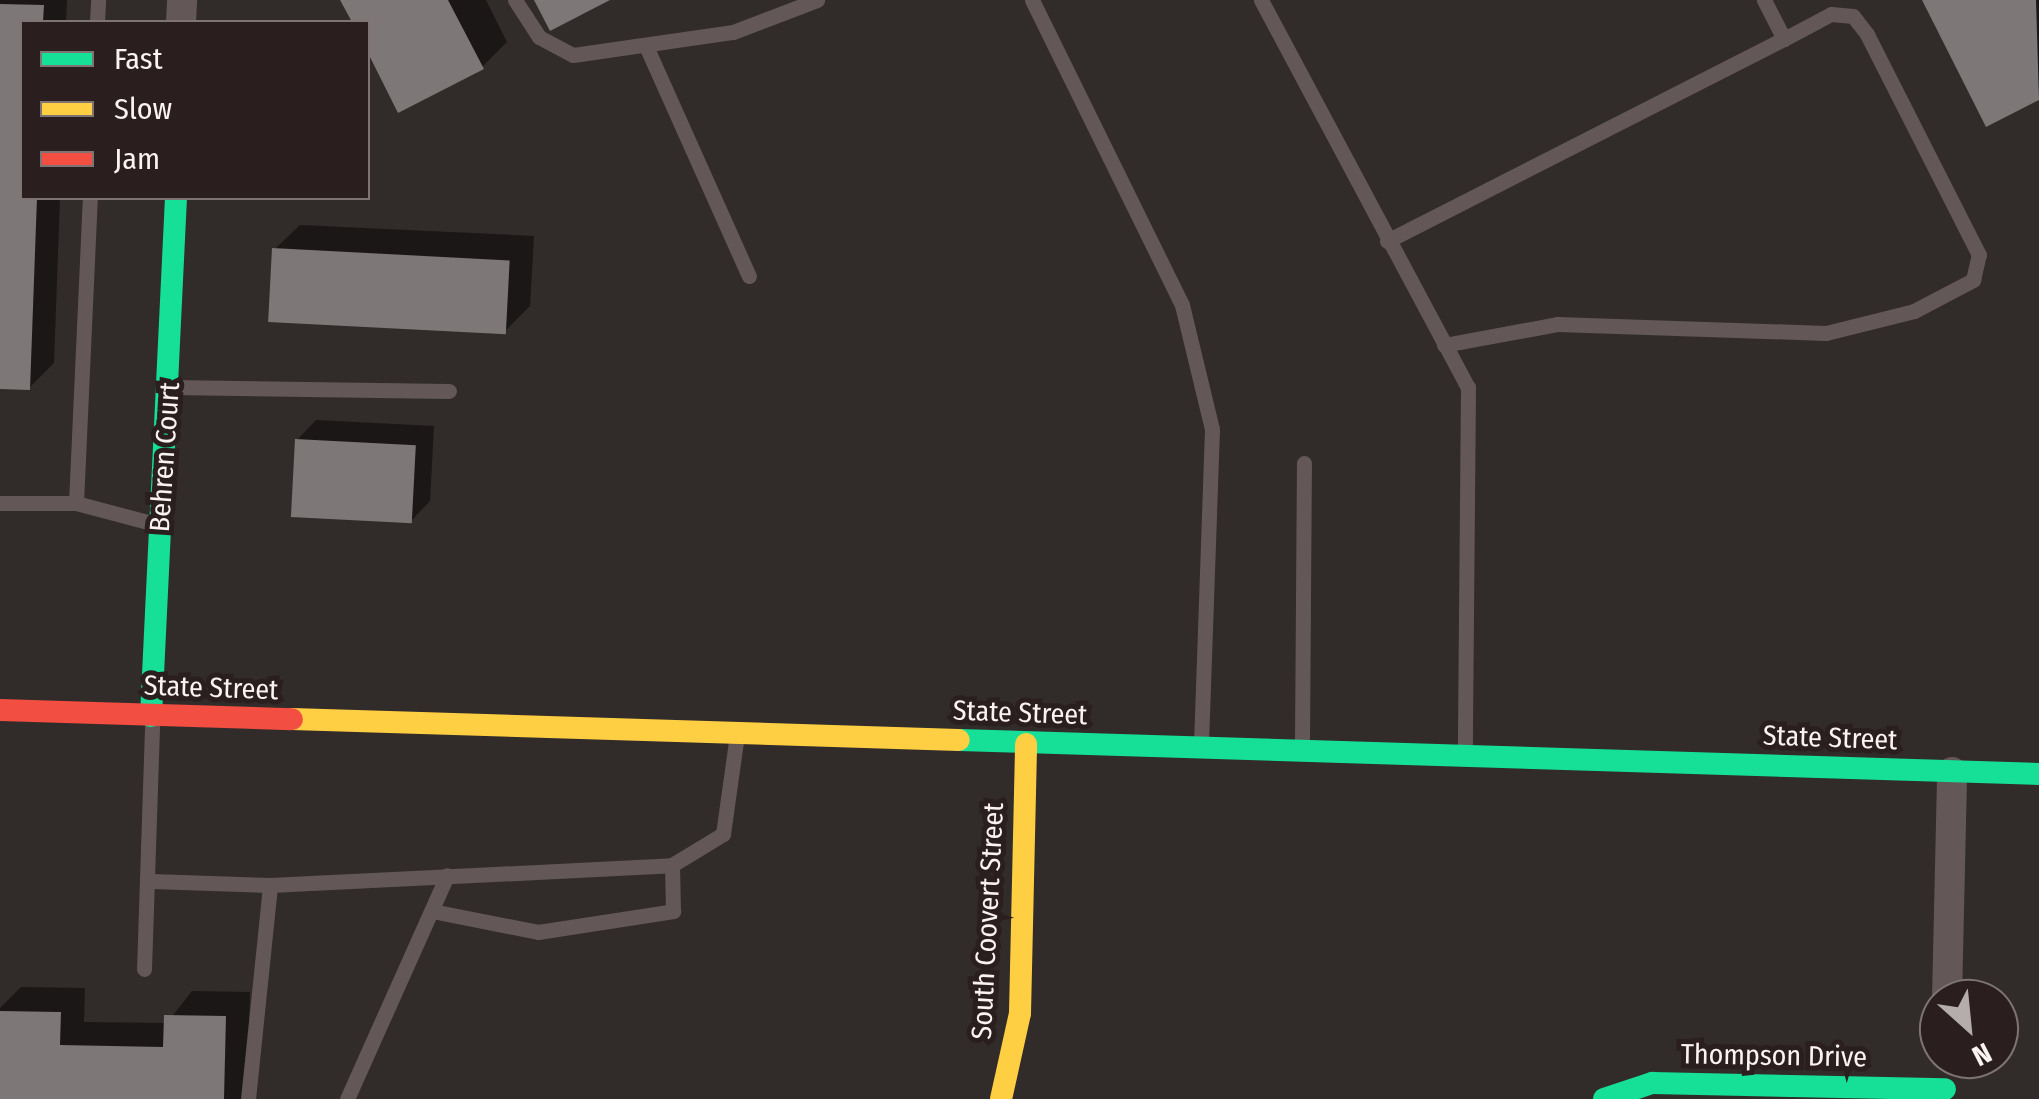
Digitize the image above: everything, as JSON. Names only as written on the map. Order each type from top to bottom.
[{"type":"main road","name":"Behren Court","points":[[151,716],[170,387],[176,200]]},
{"type":"main road","name":"State Street","points":[[0,710],[2039,774]]},
{"type":"main road","name":"South Coovert Street","points":[[1001,1099],[1020,1013],[1026,744]]},
{"type":"main road","name":"Thompson Drive","points":[[1604,1099],[1652,1083],[1945,1082]]},
{"type":"street","points":[[1947,979],[1952,772]]},
{"type":"lane","points":[[515,0],[539,37],[572,55],[733,32],[817,0]]},
{"type":"lane","points":[[1032,0],[1182,306],[1212,429],[1200,748]]},
{"type":"lane","points":[[1260,0],[1468,388],[1465,755]]},
{"type":"lane","points":[[1764,0],[1784,39]]},
{"type":"lane","points":[[1387,241],[1830,14],[1852,16],[1867,34],[1979,255],[1973,280],[1914,312],[1826,333],[1558,324],[1444,345]]},
{"type":"lane","points":[[646,46],[749,276]]},
{"type":"lane","points":[[76,504],[90,200]]},
{"type":"lane","points":[[170,387],[448,391]]},
{"type":"lane","points":[[1302,751],[1304,463]]},
{"type":"lane","points":[[0,503],[76,504],[160,525]]},
{"type":"lane","points":[[144,969],[150,881],[151,716]]},
{"type":"lane","points":[[150,881],[270,884],[672,866],[723,834],[737,734]]},
{"type":"lane","points":[[432,911],[538,932],[673,911],[672,866]]},
{"type":"lane","points":[[347,1099],[447,875]]},
{"type":"lane","points":[[248,1099],[270,884]]},
{"type":"building","points":[[340,0],[448,0],[484,69],[398,113],[370,57],[370,20],[351,20]]},
{"type":"building","points":[[534,0],[610,0],[550,31]]},
{"type":"building","points":[[1922,0],[2036,0],[2039,100],[1986,127]]},
{"type":"building","points":[[0,4],[44,5],[43,20],[20,20],[20,200],[37,200],[30,390],[0,389]]},
{"type":"building","points":[[272,248],[510,260],[506,334],[268,322]]},
{"type":"building","points":[[295,439],[416,445],[412,523],[291,517]]},
{"type":"building","points":[[0,1011],[61,1012],[60,1045],[163,1047],[164,1015],[226,1016],[224,1099],[0,1099]]},
{"type":"traffic: fast","points":[[151,716],[176,200]]},
{"type":"traffic: fast","points":[[959,740],[2039,774]]},
{"type":"traffic: fast","points":[[1604,1099],[1652,1083],[1945,1089]]},
{"type":"traffic: slow","points":[[292,719],[959,740]]},
{"type":"traffic: slow","points":[[1001,1099],[1020,1013],[1026,744]]},
{"type":"traffic: jam","points":[[0,710],[292,719]]}]
